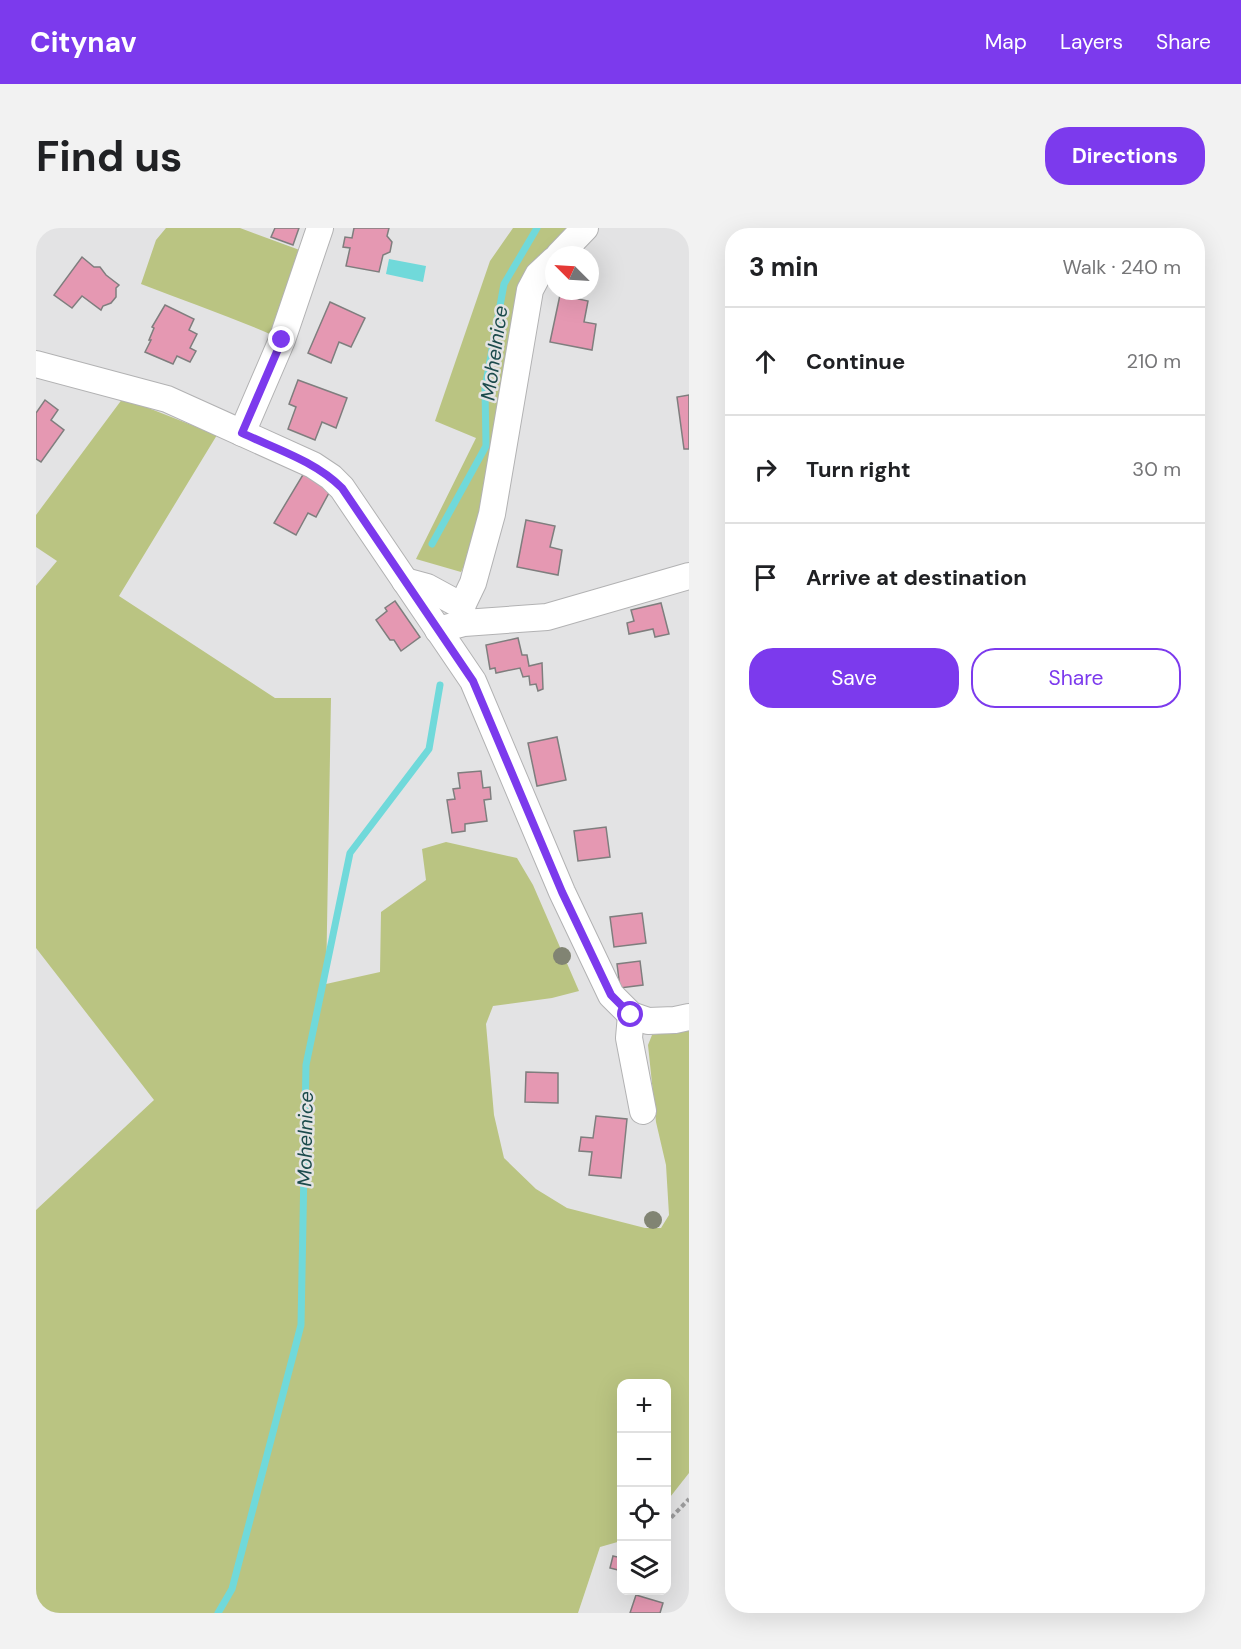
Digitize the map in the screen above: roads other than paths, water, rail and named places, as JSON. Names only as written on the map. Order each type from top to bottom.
[{"type":"street","points":[[242,433],[282,340],[320,228]]},
{"type":"street","points":[[568,246],[585,228]]},
{"type":"street","points":[[463,614],[492,514],[530,290],[538,275],[545,268]]},
{"type":"street","points":[[36,364],[167,399],[313,465],[331,477],[342,488],[473,681],[562,892],[611,995],[631,1015],[648,1021],[689,1017]]},
{"type":"street","points":[[438,630],[463,614],[547,617],[689,576]]},
{"type":"street","points":[[405,581],[427,587],[463,614]]},
{"type":"street","points":[[631,1015],[629,1038],[643,1111]]},
{"type":"water","points":[[389,259],[426,266],[423,282],[386,274]]},
{"type":"waterway","name":"Mohelnice","points":[[432,544],[486,446],[485,388],[504,284],[537,228]]},
{"type":"waterway","name":"Mohelnice","points":[[218,1613],[232,1589],[301,1325],[306,1065],[350,853],[429,749],[440,685]]}]
